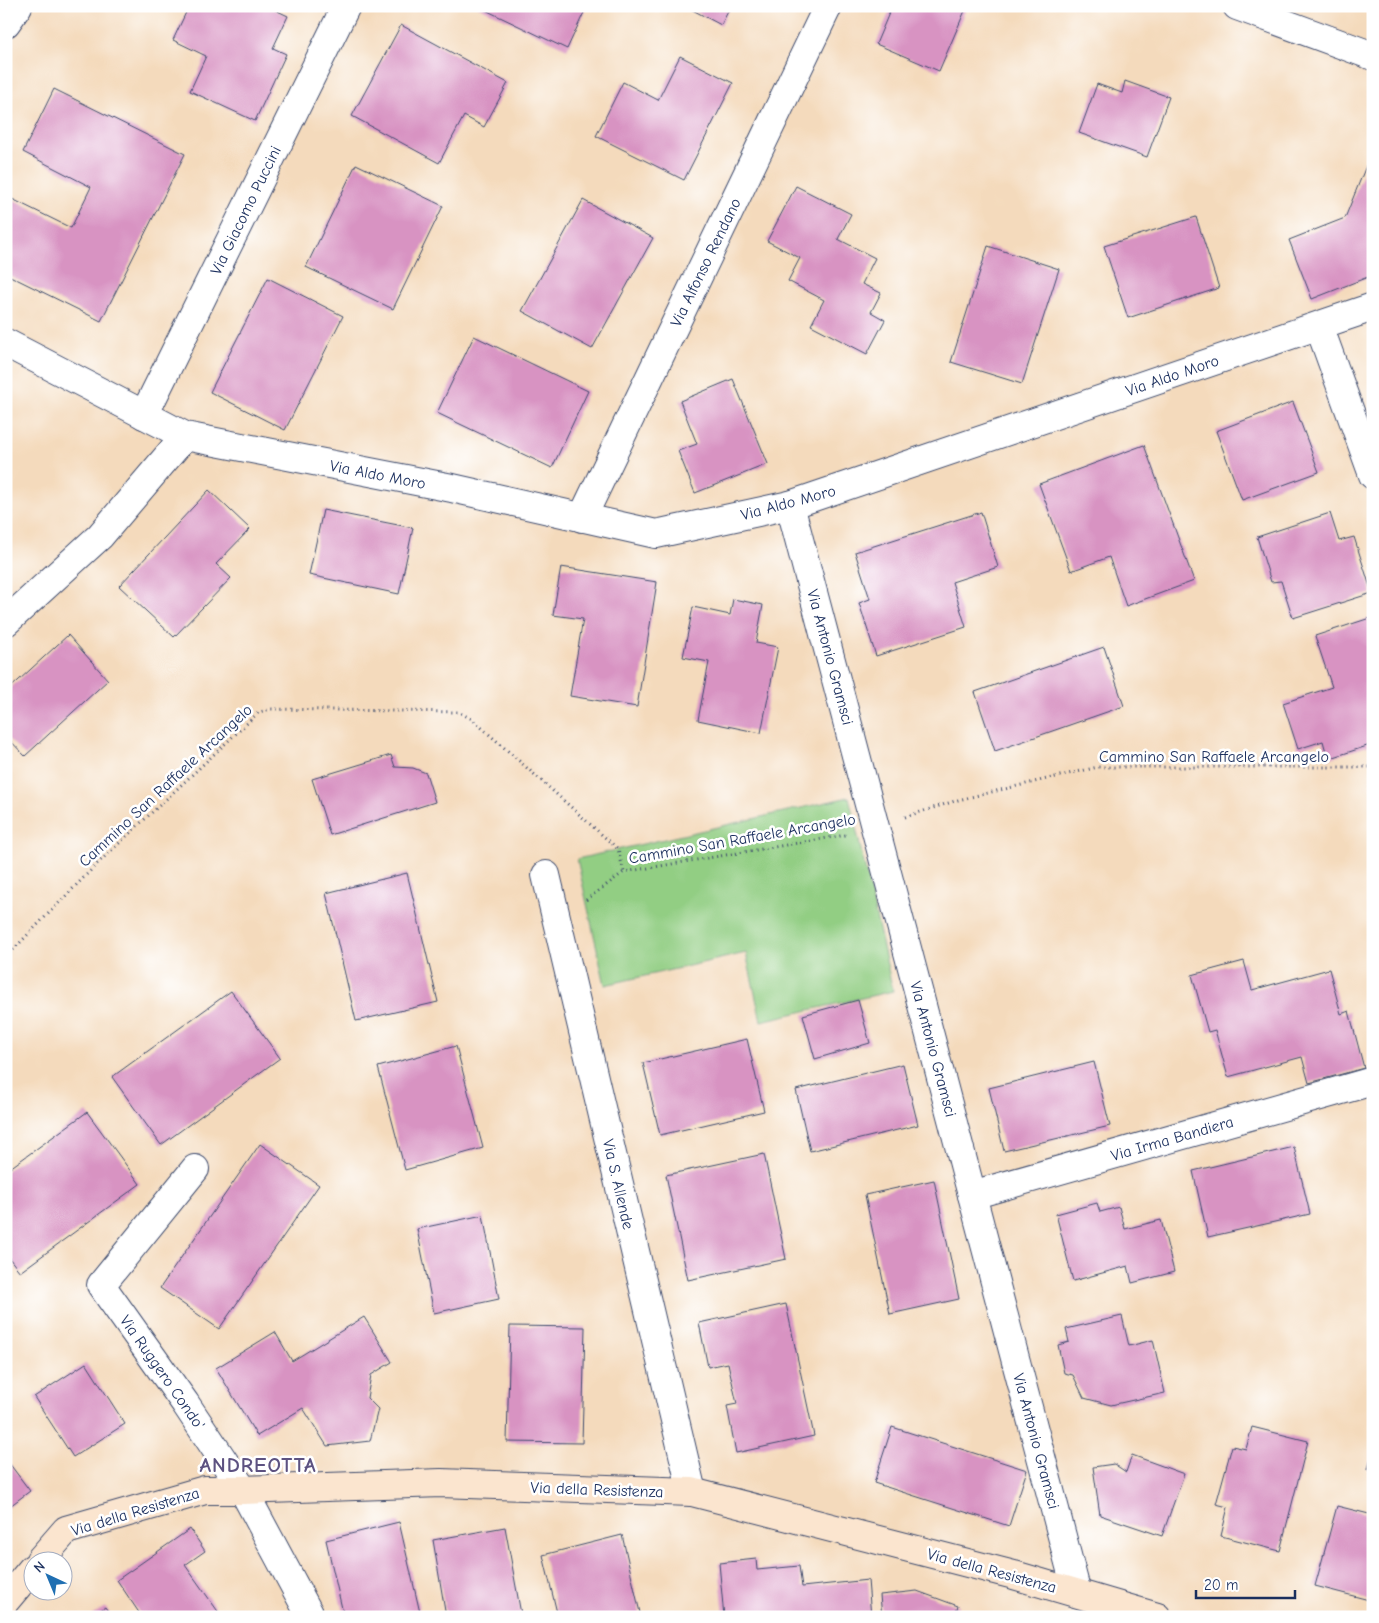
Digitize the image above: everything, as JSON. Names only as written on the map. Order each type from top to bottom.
[{"type":"street","points":[[6,23],[18,6]]},
{"type":"street","name":"Via Giacomo Puccini","points":[[144,415],[346,6]]},
{"type":"street","name":"Via Alfonso Rendano","points":[[582,518],[828,6]]},
{"type":"street","points":[[1237,6],[1373,56]]},
{"type":"street","name":"Via Aldo Moro","points":[[6,343],[185,436],[452,488],[656,534],[790,505],[1373,307]]},
{"type":"street","points":[[1319,326],[1373,475]]},
{"type":"street","points":[[6,622],[100,536],[185,436]]},
{"type":"street","name":"Via Antonio Gramsci","points":[[790,505],[1077,1593]]},
{"type":"street","name":"Via S. Allende","points":[[546,876],[692,1492]]},
{"type":"street","name":"Via Irma Bandiera","points":[[972,1195],[1373,1081]]},
{"type":"street","name":"Via Ruggero Condo'","points":[[195,1169],[101,1285],[185,1403],[243,1490],[311,1617]]},
{"type":"street","name":"Via della Resistenza","points":[[49,1550],[66,1530],[205,1490],[441,1483],[692,1492],[1004,1572],[1146,1615]]},
{"type":"street","points":[[6,1600],[22,1581]]},
{"type":"path","name":"Cammino San Raffaele Arcangelo","points":[[6,957],[97,864],[259,712],[271,709],[458,712],[472,719],[618,849],[624,872],[852,834],[958,800],[1098,767],[1373,767]]},
{"type":"path","points":[[586,900],[624,872]]},
{"type":"green space","points":[[849,797],[893,991],[761,1021],[746,953],[605,985],[577,859]]},
{"type":"building","points":[[189,6],[267,6],[288,16],[273,48],[286,54],[255,121],[190,91],[206,56],[173,40]]},
{"type":"building","points":[[477,6],[587,6],[567,49]]},
{"type":"building","points":[[685,6],[731,6],[721,25]]},
{"type":"building","points":[[892,6],[967,6],[939,71],[876,44]]},
{"type":"building","points":[[401,25],[508,83],[484,127],[464,116],[439,163],[352,116]]},
{"type":"building","points":[[680,56],[733,83],[684,180],[596,136],[623,82],[658,100]]},
{"type":"building","points":[[1125,81],[1169,97],[1147,157],[1079,133],[1097,84],[1122,93]]},
{"type":"building","points":[[54,89],[185,154],[101,321],[6,274],[6,196],[71,228],[91,187],[23,152]]},
{"type":"building","points":[[1370,156],[1373,158],[1373,275],[1312,299],[1289,240],[1345,218]]},
{"type":"building","points":[[356,164],[443,206],[393,309],[306,267]]},
{"type":"building","points":[[796,186],[851,214],[838,239],[875,258],[862,284],[881,293],[871,312],[885,320],[867,354],[811,325],[824,300],[788,281],[800,258],[767,241]]},
{"type":"building","points":[[583,200],[653,238],[592,349],[522,311]]},
{"type":"building","points":[[1196,217],[1219,288],[1128,318],[1104,246]]},
{"type":"building","points":[[988,246],[1059,269],[1022,384],[951,362]]},
{"type":"building","points":[[268,278],[343,316],[285,430],[210,392]]},
{"type":"building","points":[[474,336],[588,391],[552,468],[437,413]]},
{"type":"building","points":[[733,379],[768,464],[695,493],[678,451],[697,444],[680,401]]},
{"type":"building","points":[[1293,402],[1319,472],[1242,500],[1216,431]]},
{"type":"building","points":[[1144,445],[1194,581],[1126,606],[1109,557],[1071,571],[1039,484]]},
{"type":"building","points":[[209,490],[250,529],[216,564],[231,578],[174,637],[119,586]]},
{"type":"building","points":[[323,510],[413,528],[399,594],[309,575]]},
{"type":"building","points":[[981,512],[998,567],[952,582],[966,627],[876,656],[859,603],[870,599],[855,552]]},
{"type":"building","points":[[1330,513],[1339,541],[1354,537],[1372,593],[1293,618],[1281,581],[1271,582],[1257,537]]},
{"type":"building","points":[[561,567],[657,582],[637,707],[570,696],[583,619],[553,615]]},
{"type":"building","points":[[733,599],[763,605],[756,643],[778,647],[761,733],[698,720],[709,662],[683,657],[693,607],[730,615]]},
{"type":"building","points":[[1373,617],[1373,744],[1328,759],[1323,741],[1298,749],[1283,703],[1332,687],[1315,636]]},
{"type":"building","points":[[68,635],[108,680],[25,756],[6,736],[6,692]]},
{"type":"building","points":[[1104,647],[1124,706],[995,751],[975,692]]},
{"type":"building","points":[[391,755],[395,767],[413,768],[426,773],[435,802],[330,835],[312,779]]},
{"type":"building","points":[[407,873],[438,1002],[356,1021],[326,893]]},
{"type":"building","points":[[1244,961],[1252,990],[1329,969],[1341,1014],[1349,1011],[1364,1068],[1309,1083],[1302,1057],[1228,1077],[1215,1030],[1208,1032],[1192,975]]},
{"type":"building","points":[[231,991],[280,1058],[161,1145],[112,1077]]},
{"type":"building","points":[[858,1000],[870,1043],[815,1059],[803,1015]]},
{"type":"building","points":[[747,1039],[764,1111],[660,1135],[643,1063]]},
{"type":"building","points":[[456,1046],[483,1148],[405,1170],[378,1067]]},
{"type":"building","points":[[1094,1062],[1110,1126],[1004,1151],[989,1088]]},
{"type":"building","points":[[903,1064],[918,1125],[810,1151],[796,1090]]},
{"type":"building","points":[[87,1112],[140,1184],[20,1272],[6,1254],[6,1171]]},
{"type":"building","points":[[260,1144],[319,1185],[219,1329],[160,1288]]},
{"type":"building","points":[[1294,1147],[1310,1214],[1208,1237],[1193,1171]]},
{"type":"building","points":[[764,1154],[786,1259],[688,1280],[666,1175]]},
{"type":"building","points":[[934,1180],[959,1299],[890,1314],[865,1195]]},
{"type":"building","points":[[1097,1203],[1100,1212],[1119,1207],[1125,1229],[1161,1220],[1174,1272],[1132,1283],[1128,1266],[1073,1281],[1056,1214]]},
{"type":"building","points":[[483,1215],[499,1299],[434,1313],[417,1229]]},
{"type":"building","points":[[786,1304],[814,1436],[736,1453],[727,1406],[737,1404],[728,1363],[708,1367],[699,1323]]},
{"type":"building","points":[[1122,1316],[1129,1346],[1153,1340],[1165,1393],[1111,1405],[1084,1398],[1073,1375],[1064,1373],[1058,1345],[1069,1342],[1066,1329]]},
{"type":"building","points":[[364,1317],[392,1362],[371,1375],[367,1398],[378,1409],[370,1441],[327,1446],[303,1408],[257,1436],[216,1368],[275,1332],[292,1361]]},
{"type":"building","points":[[510,1326],[585,1327],[582,1443],[507,1442]]},
{"type":"building","points":[[86,1363],[125,1424],[73,1457],[34,1397]]},
{"type":"building","points":[[892,1427],[1027,1470],[1009,1526],[874,1483]]},
{"type":"building","points":[[1252,1427],[1308,1441],[1280,1551],[1221,1536],[1228,1507],[1216,1504],[1232,1446],[1246,1449]]},
{"type":"building","points":[[1373,1452],[1373,1471],[1368,1470]]},
{"type":"building","points":[[1132,1455],[1184,1474],[1162,1536],[1100,1515],[1093,1467],[1114,1464],[1126,1472]]},
{"type":"building","points":[[6,1459],[30,1491],[6,1509]]},
{"type":"building","points":[[1337,1506],[1373,1515],[1373,1601],[1315,1586]]},
{"type":"building","points":[[399,1522],[421,1617],[344,1617],[326,1540]]},
{"type":"building","points":[[505,1527],[521,1614],[506,1617],[446,1617],[433,1540]]},
{"type":"building","points":[[190,1529],[205,1551],[185,1565],[222,1617],[142,1617],[117,1580]]},
{"type":"building","points":[[622,1535],[641,1617],[558,1617],[543,1555]]},
{"type":"building","points":[[756,1559],[757,1570],[799,1566],[802,1587],[868,1580],[871,1617],[724,1617],[719,1563]]},
{"type":"building","points":[[917,1591],[958,1606],[955,1617],[882,1617],[880,1595]]},
{"type":"building","points":[[105,1607],[112,1617],[90,1617]]},
{"type":"district","name":"ANDREOTTA","points":[[258,1465]]}]
